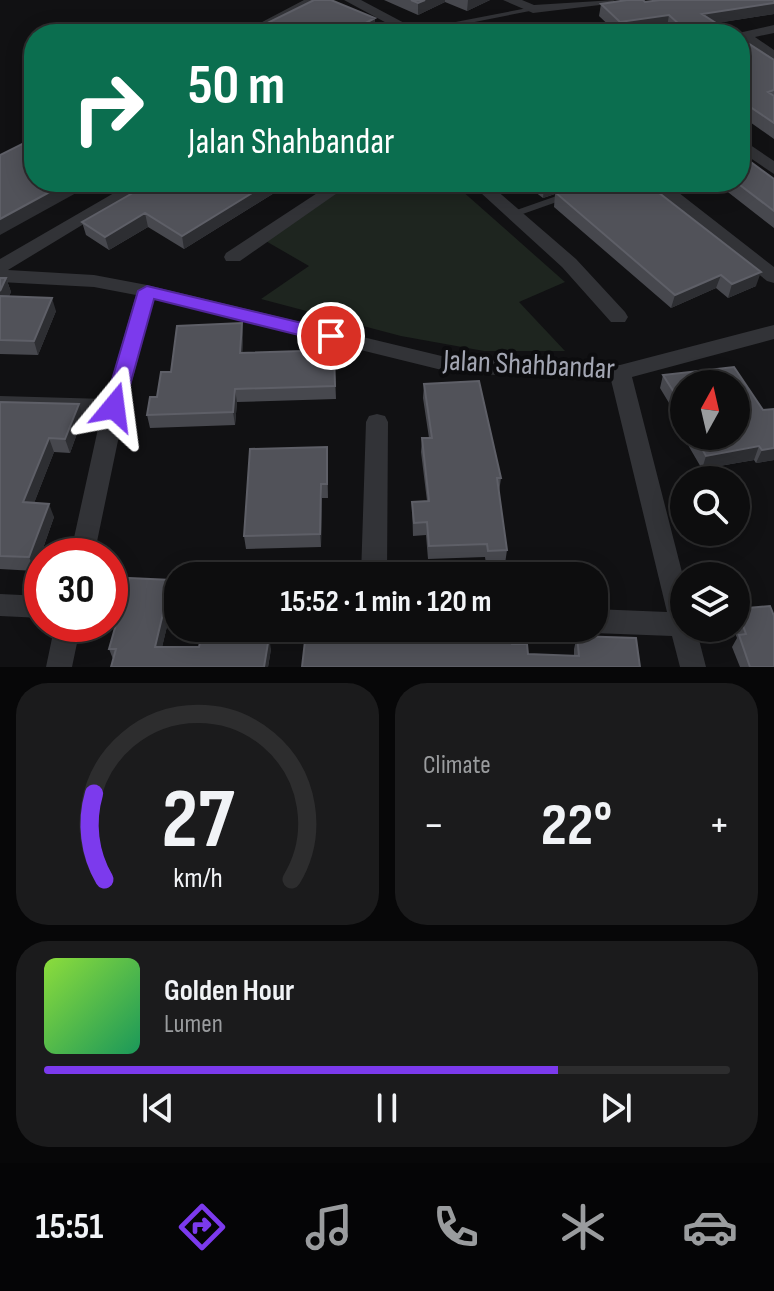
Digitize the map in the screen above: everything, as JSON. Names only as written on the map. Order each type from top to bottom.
[{"type":"street","points":[[266,24],[314,0]]},
{"type":"street","points":[[351,0],[397,24]]},
{"type":"street","points":[[510,0],[533,9],[608,0]]},
{"type":"street","points":[[750,34],[774,29]]},
{"type":"street","points":[[750,41],[774,56]]},
{"type":"street","points":[[750,151],[774,169]]},
{"type":"street","points":[[0,267],[128,192]]},
{"type":"street","points":[[233,257],[330,192]]},
{"type":"street","points":[[489,192],[569,263],[618,317]]},
{"type":"street","points":[[667,192],[774,277]]},
{"type":"street","name":"Jalan Shahbandar","points":[[0,276],[94,281],[147,291],[454,366],[620,373],[774,332]]},
{"type":"street","points":[[86,538],[114,407],[147,291]]},
{"type":"street","points":[[620,373],[670,576]]},
{"type":"street","points":[[0,404],[114,407]]},
{"type":"street","points":[[374,562],[377,422]]},
{"type":"street","points":[[0,605],[24,606]]},
{"type":"street","points":[[608,622],[670,624]]},
{"type":"street","points":[[59,667],[64,642]]},
{"type":"street","points":[[686,642],[693,667]]},
{"type":"lane","points":[[459,24],[533,9]]},
{"type":"lane","points":[[514,214],[577,192]]},
{"type":"shaded area","points":[[335,192],[463,192],[565,282],[519,302],[565,351],[484,351],[401,336],[261,299],[309,266],[264,240]]},
{"type":"building","points":[[314,0],[331,0],[375,18],[364,24],[265,24]]},
{"type":"building","points":[[627,0],[774,0],[774,3],[702,14],[718,24],[679,24],[669,15],[620,22],[601,4]]},
{"type":"building","points":[[750,44],[774,60],[774,90],[768,92],[774,96],[774,123],[750,107]]},
{"type":"building","points":[[24,143],[24,192],[50,192],[0,219],[0,155]]},
{"type":"building","points":[[750,161],[774,179],[774,211],[749,192]]},
{"type":"building","points":[[134,192],[254,192],[182,236],[145,213],[105,237],[82,222]]},
{"type":"building","points":[[658,192],[761,272],[732,284],[721,275],[675,295],[556,193]]},
{"type":"building","points":[[0,296],[52,298],[34,341],[0,340]]},
{"type":"building","points":[[242,323],[240,353],[334,350],[335,386],[235,389],[233,412],[147,415],[150,397],[157,397],[161,372],[171,372],[177,326]]},
{"type":"building","points":[[734,367],[736,370],[707,370]]},
{"type":"building","points":[[670,374],[670,386],[663,375]]},
{"type":"building","points":[[479,381],[501,478],[497,478],[507,550],[488,551],[487,544],[429,546],[427,522],[414,523],[412,502],[429,501],[422,438],[432,438],[424,384]]},
{"type":"building","points":[[750,391],[763,410],[774,409],[774,448],[762,450],[759,446],[750,448]]},
{"type":"building","points":[[0,402],[79,404],[65,439],[49,438],[23,502],[49,504],[36,538],[24,538],[24,557],[0,556]]},
{"type":"building","points":[[327,447],[327,484],[321,484],[320,534],[244,536],[250,449]]},
{"type":"building","points":[[703,450],[738,450],[706,456]]},
{"type":"building","points":[[129,578],[164,580],[164,609],[155,647],[199,647],[200,642],[268,642],[264,667],[111,667],[116,649],[109,649],[111,642],[128,642]]},
{"type":"building","points":[[770,606],[774,616],[774,667],[750,667],[741,642],[750,642],[750,608]]},
{"type":"building","points":[[608,637],[636,638],[640,667],[302,667],[305,642],[512,642],[527,644],[528,654],[579,656],[578,642],[608,642]]},
{"type":"route","points":[[114,407],[147,291],[331,336]]}]
